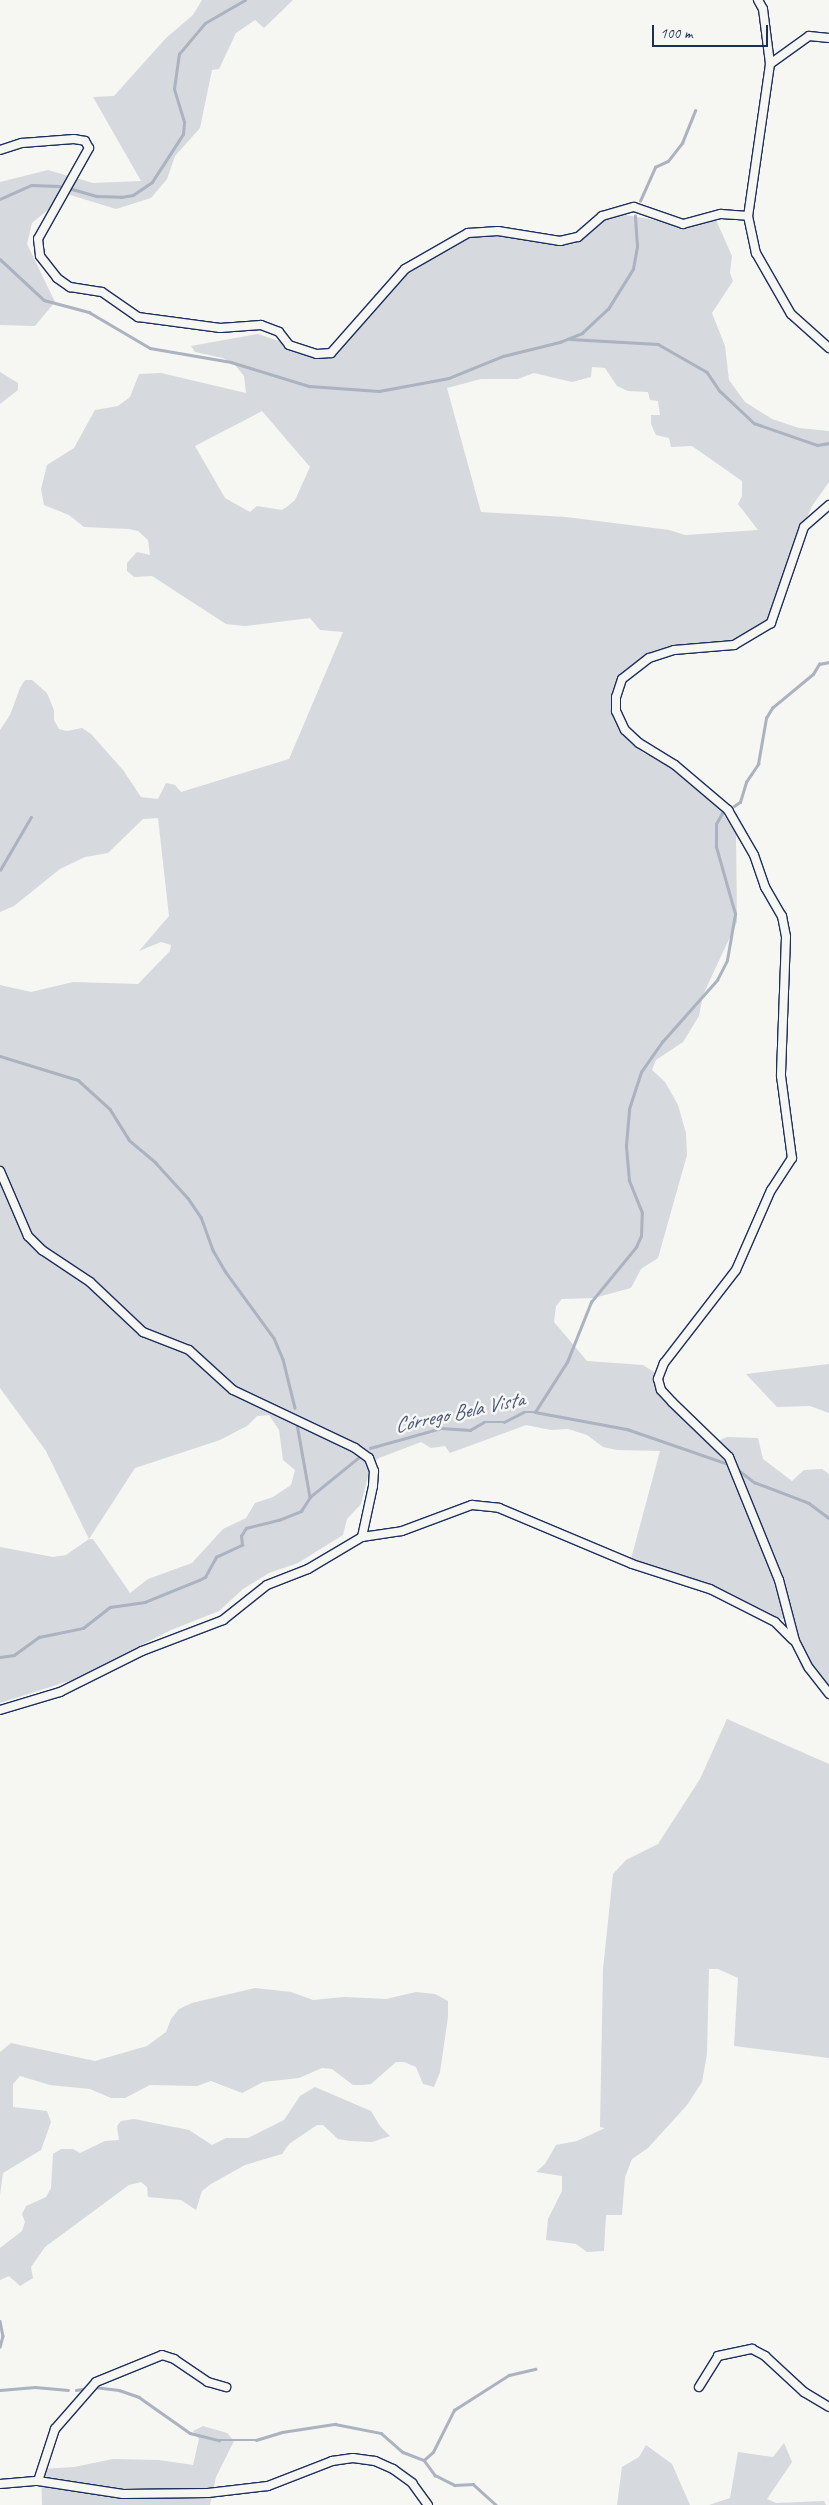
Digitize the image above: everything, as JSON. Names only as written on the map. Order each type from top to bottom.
[{"type":"street","points":[[758,0],[763,9],[770,64],[748,216],[756,253],[791,314],[829,348]]},
{"type":"street","points":[[770,64],[809,36],[829,38]]},
{"type":"street","points":[[0,150],[22,142],[74,139],[85,141],[89,148],[38,239],[40,256],[57,278],[70,287],[102,292],[138,317],[220,328],[262,325],[279,332],[296,348],[317,354],[331,353],[405,269],[468,233],[498,231],[560,241],[578,237],[602,216],[634,207],[683,224],[721,214],[748,216]]},
{"type":"street","points":[[794,1641],[779,1580],[728,1457],[672,1402],[658,1379],[664,1363],[744,1258],[771,1190],[792,1158],[781,1076],[786,937],[782,916],[765,887],[754,855],[728,810],[694,780],[625,730],[616,711],[616,696],[622,679],[649,658],[674,650],[734,645],[771,623],[804,527],[829,505]]},
{"type":"street","points":[[0,1171],[28,1236],[49,1255],[90,1282],[143,1332],[189,1350],[233,1390],[355,1448],[369,1458],[374,1472],[374,1486],[362,1536]]},
{"type":"street","points":[[0,1710],[52,1695],[142,1651],[223,1620],[268,1585],[308,1569],[362,1536],[402,1531],[462,1507],[490,1505],[632,1564],[710,1589],[776,1622],[794,1641],[809,1668],[829,1694]]},
{"type":"street","points":[[699,2387],[718,2356],[731,2350],[752,2349],[765,2356],[804,2392],[829,2407]]},
{"type":"street","points":[[38,2480],[55,2429],[96,2382],[162,2355],[174,2359],[199,2378],[226,2388]]},
{"type":"street","points":[[0,2484],[38,2480],[123,2494],[208,2493],[268,2486],[332,2462],[362,2459],[382,2464],[406,2477],[428,2505]]},
{"type":"shaded area","points":[[202,0],[293,0],[264,28],[255,20],[236,33],[219,69],[212,70],[200,128],[175,156],[167,179],[151,198],[116,209],[67,194],[32,223],[27,244],[55,302],[35,326],[0,325],[0,182],[48,170],[93,183],[141,181],[93,97],[114,96],[166,38],[193,15]]},
{"type":"shaded area","points":[[597,213],[614,213],[683,225],[716,220],[732,256],[730,273],[733,281],[712,313],[725,346],[729,380],[745,402],[772,419],[799,428],[829,431],[829,482],[812,506],[795,545],[779,613],[771,627],[709,649],[672,654],[638,668],[616,688],[620,727],[643,753],[669,761],[711,794],[736,834],[737,922],[703,995],[699,1016],[683,1042],[656,1060],[652,1070],[665,1082],[678,1105],[686,1133],[687,1155],[658,1258],[641,1269],[631,1288],[594,1298],[562,1299],[556,1306],[554,1322],[587,1361],[643,1365],[657,1374],[672,1404],[718,1441],[727,1437],[758,1438],[763,1459],[792,1481],[804,1470],[822,1469],[829,1474],[829,1700],[801,1667],[785,1620],[631,1559],[660,1451],[617,1450],[603,1447],[587,1435],[568,1429],[551,1430],[526,1425],[450,1453],[445,1446],[431,1448],[421,1442],[379,1458],[371,1464],[361,1504],[347,1519],[343,1535],[298,1563],[269,1573],[243,1589],[219,1611],[171,1630],[72,1680],[0,1703],[0,1547],[53,1557],[66,1555],[89,1539],[46,1451],[0,1388],[0,985],[31,992],[73,982],[138,984],[170,951],[171,945],[161,942],[139,951],[169,916],[158,818],[143,819],[108,853],[85,857],[60,869],[14,906],[0,912],[0,730],[10,715],[25,680],[32,680],[47,693],[54,710],[54,720],[59,729],[67,731],[82,728],[91,734],[123,770],[141,797],[158,799],[166,783],[175,785],[181,792],[289,759],[343,632],[320,630],[310,618],[245,626],[226,624],[152,576],[134,577],[127,571],[127,563],[137,552],[150,555],[148,540],[138,531],[129,529],[84,527],[69,515],[44,505],[41,489],[47,465],[74,448],[95,410],[118,406],[130,397],[139,374],[161,373],[246,393],[244,376],[235,365],[223,358],[195,352],[191,346],[258,334],[323,356],[361,317],[378,293],[419,257],[454,234],[480,229],[561,239],[582,232]],"holes":[[[592,367],[605,368],[617,386],[628,391],[648,392],[650,400],[658,401],[660,415],[651,415],[651,424],[656,435],[669,438],[671,447],[692,446],[742,481],[742,496],[738,504],[758,530],[685,535],[669,530],[566,517],[481,512],[447,388],[481,379],[518,379],[534,373],[572,382],[591,377]],[[262,411],[310,467],[295,500],[288,506],[282,510],[257,506],[250,512],[225,498],[195,446]],[[269,1415],[279,1430],[283,1460],[295,1470],[291,1485],[273,1497],[255,1503],[246,1518],[223,1529],[192,1563],[148,1579],[130,1593],[93,1539],[89,1539],[135,1468],[220,1440],[247,1426],[257,1416]]]},
{"type":"shaded area","points":[[0,372],[18,383],[18,390],[0,404]]},
{"type":"shaded area","points":[[829,1364],[829,1413],[810,1406],[777,1407],[746,1374]]},
{"type":"shaded area","points":[[727,1719],[829,1764],[829,2058],[734,2046],[738,1978],[718,1969],[709,1969],[707,2054],[702,2082],[687,2105],[648,2148],[632,2159],[625,2177],[622,2215],[606,2215],[604,2251],[587,2252],[576,2244],[546,2240],[548,2219],[562,2191],[562,2176],[536,2172],[545,2164],[556,2145],[577,2141],[605,2128],[600,2127],[603,1969],[613,1874],[626,1860],[658,1844],[700,1779]]},
{"type":"shaded area","points":[[255,1988],[291,1992],[313,2000],[344,1997],[386,1999],[416,1992],[435,1994],[448,2001],[448,2017],[440,2072],[434,2087],[423,2084],[416,2067],[404,2062],[396,2062],[371,2084],[353,2085],[332,2069],[322,2068],[299,2078],[263,2082],[242,2093],[211,2081],[197,2086],[150,2085],[125,2098],[111,2098],[90,2089],[50,2085],[20,2076],[13,2084],[13,2107],[47,2111],[51,2122],[41,2150],[3,2173],[0,2195],[0,2052],[11,2043],[95,2061],[147,2046],[166,2032],[171,2019],[179,2009],[192,2003]]},
{"type":"shaded area","points":[[315,2087],[371,2111],[380,2126],[390,2136],[372,2142],[350,2141],[338,2139],[323,2125],[317,2125],[289,2144],[282,2154],[245,2165],[211,2184],[202,2191],[196,2210],[181,2200],[148,2197],[147,2187],[141,2182],[129,2185],[45,2247],[31,2267],[33,2278],[20,2286],[9,2276],[0,2280],[0,2248],[22,2231],[25,2222],[22,2214],[26,2206],[46,2197],[51,2188],[53,2154],[61,2149],[73,2149],[80,2153],[105,2141],[119,2140],[117,2126],[121,2121],[134,2119],[189,2130],[212,2145],[226,2138],[248,2138],[284,2120],[300,2096]]},
{"type":"shaded area","points":[[203,2426],[227,2433],[234,2441],[216,2477],[210,2505],[42,2505],[41,2469],[74,2467],[113,2459],[159,2460],[193,2465],[199,2439],[193,2431]]},
{"type":"shaded area","points":[[784,2443],[792,2462],[767,2499],[776,2503],[824,2501],[826,2505],[709,2505],[730,2498],[738,2452],[773,2457]]},
{"type":"shaded area","points":[[646,2445],[672,2464],[690,2505],[617,2505],[622,2467],[639,2457]]},
{"type":"waterway","points":[[72,189],[97,196],[121,197],[133,195],[152,182],[183,134],[184,122],[174,89],[179,54],[205,23],[245,0]]},
{"type":"waterway","points":[[640,201],[655,167],[668,161],[682,143],[695,111]]},
{"type":"waterway","points":[[0,199],[31,185],[59,186]]},
{"type":"waterway","points":[[0,259],[44,300],[89,312],[150,348],[231,362],[309,386],[379,391],[449,378],[503,356],[560,342],[582,333],[608,309],[633,269],[637,246],[635,216]]},
{"type":"waterway","points":[[570,339],[658,344],[707,372],[720,391],[754,423],[817,445],[829,443]]},
{"type":"waterway","points":[[734,806],[740,802],[746,782],[758,764],[766,718],[772,708],[813,674],[819,664],[829,662]]},
{"type":"waterway","points":[[535,1412],[567,1362],[591,1302],[636,1247],[641,1236],[642,1213],[629,1181],[626,1145],[629,1109],[641,1072],[662,1042],[717,980],[727,960],[735,914],[716,847],[716,824],[722,813]]},
{"type":"waterway","points":[[0,870],[31,817]]},
{"type":"waterway","points":[[0,1056],[78,1080],[110,1109],[129,1140],[156,1163],[188,1198],[201,1217],[213,1250],[225,1271],[274,1338],[283,1359],[295,1408]]},
{"type":"waterway","name":"Córrego Bela Vista","points":[[370,1448],[441,1428],[470,1430],[484,1422],[504,1422],[524,1412],[535,1412],[627,1429],[728,1464]]},
{"type":"waterway","points":[[297,1424],[310,1497]]},
{"type":"waterway","name":"Córrego Bela Vista","points":[[0,1657],[14,1655],[39,1637],[83,1628],[110,1607],[145,1602],[205,1577],[216,1557],[242,1545],[241,1536],[246,1528],[279,1520],[301,1511],[310,1497],[359,1457]]},
{"type":"waterway","name":"Córrego Bela Vista","points":[[736,1468],[754,1482],[809,1503],[829,1518]]},
{"type":"waterway","points":[[0,2321],[3,2336],[0,2347]]},
{"type":"waterway","points":[[424,2460],[433,2452],[454,2410],[509,2375],[535,2369]]},
{"type":"waterway","points":[[0,2390],[35,2387],[68,2390]]},
{"type":"waterway","points":[[94,2387],[119,2390],[139,2397],[190,2433],[219,2440],[256,2440],[282,2432],[335,2424],[381,2433],[403,2452],[424,2460],[435,2475],[455,2485],[473,2484],[496,2505]]},
{"type":"waterway","points":[[76,2390],[89,2388]]}]
